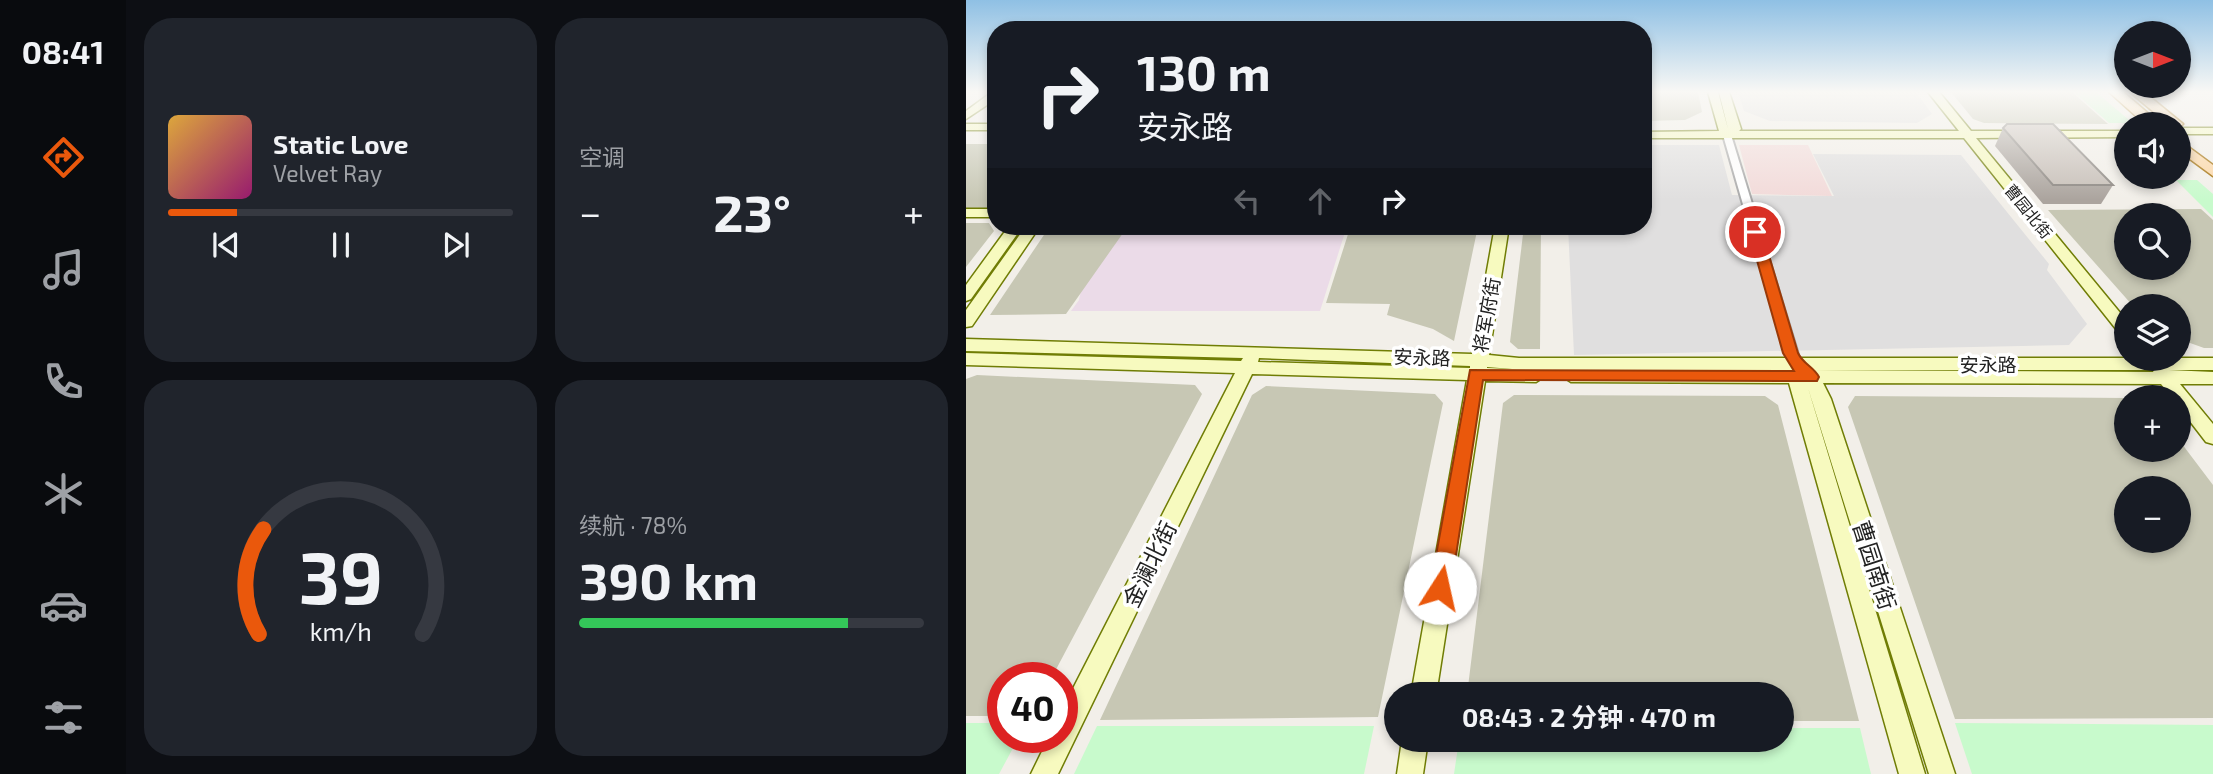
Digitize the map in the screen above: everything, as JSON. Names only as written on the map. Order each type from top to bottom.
[{"type":"main road","name":"曹园北街","points":[[1961,128],[2114,315]]},
{"type":"main road","points":[[1652,129],[2114,132]]},
{"type":"main road","points":[[1652,135],[1729,131]]},
{"type":"main road","points":[[2191,132],[2213,133]]},
{"type":"main road","points":[[966,134],[987,134]]},
{"type":"main road","points":[[2191,139],[2213,153]]},
{"type":"main road","points":[[2191,144],[2213,172]]},
{"type":"main road","points":[[966,213],[987,213]]},
{"type":"main road","points":[[966,296],[1010,235]]},
{"type":"main road","points":[[966,322],[1027,235]]},
{"type":"main road","name":"将军府街","points":[[1425,682],[1500,235]]},
{"type":"main road","name":"安永路","points":[[966,345],[1250,360],[1477,367],[1801,373],[2114,368]]},
{"type":"main road","name":"安永路","points":[[966,359],[1250,360]]},
{"type":"main road","name":"金澜北街","points":[[1044,774],[1250,360]]},
{"type":"main road","name":"安永路","points":[[2191,365],[2213,364]]},
{"type":"main road","points":[[2159,371],[2213,438]]},
{"type":"main road","name":"安永路","points":[[2177,371],[2213,378]]},
{"type":"main road","name":"曹园南街","points":[[1801,373],[1912,774]]},
{"type":"main road","name":"曹园南街","points":[[1801,373],[1822,399],[1942,774]]},
{"type":"main road","points":[[1409,774],[1413,752]]},
{"type":"street","name":"曹园南街","points":[[1729,131],[1801,373]]},
{"type":"shaded area","points":[[966,144],[987,144],[987,208],[966,209]]},
{"type":"shaded area","points":[[1652,145],[1719,145],[1732,195],[1834,196],[1813,154],[1961,155],[2049,264],[2047,270],[2087,324],[2069,345],[1574,355],[1568,235],[1652,235]]},
{"type":"shaded area","points":[[1739,145],[1808,145],[1832,196],[1752,194]]},
{"type":"shaded area","points":[[2191,209],[2201,209],[2213,220],[2213,348],[2191,343],[2191,294],[2122,294],[2048,210],[2114,210],[2114,280],[2191,280]]},
{"type":"shaded area","points":[[966,223],[987,223],[987,235],[991,235],[966,267]]},
{"type":"shaded area","points":[[1044,235],[1122,235],[1066,314],[990,315]]},
{"type":"shaded area","points":[[1118,235],[1344,235],[1320,311],[1071,311],[1079,300],[1083,280]]},
{"type":"shaded area","points":[[1348,235],[1476,235],[1454,341],[1433,329],[1387,315],[1390,304],[1326,303]]},
{"type":"shaded area","points":[[1523,235],[1541,235],[1540,349],[1518,349],[1510,342]]},
{"type":"shaded area","points":[[977,375],[1195,385],[1202,394],[1060,662],[987,662],[987,716],[966,716],[966,379]]},
{"type":"shaded area","points":[[1266,386],[1435,394],[1443,403],[1378,717],[1100,720],[1252,395]]},
{"type":"shaded area","points":[[1514,395],[1765,396],[1778,405],[1859,721],[1794,721],[1794,682],[1469,682],[1503,403]]},
{"type":"shaded area","points":[[1855,396],[2114,398],[2114,462],[2191,462],[2191,456],[2213,485],[2213,718],[1955,719],[1848,407]]},
{"type":"green space","points":[[2191,180],[2197,180],[2213,194],[2213,217],[2185,189],[2191,189]]},
{"type":"green space","points":[[966,723],[987,723],[987,753],[1010,753],[999,774],[966,774]]},
{"type":"green space","points":[[1955,723],[2213,725],[2213,774],[1972,774]]},
{"type":"green space","points":[[1097,726],[1374,726],[1364,774],[1074,774]]},
{"type":"green space","points":[[1794,728],[1860,728],[1871,774],[1454,774],[1457,752],[1794,752]]},
{"type":"building","points":[[2003,128],[2057,128],[2113,185],[2053,185]]},
{"type":"route","points":[[1440,588],[1476,374],[1811,377],[1795,364],[1790,353],[1755,232]]}]
